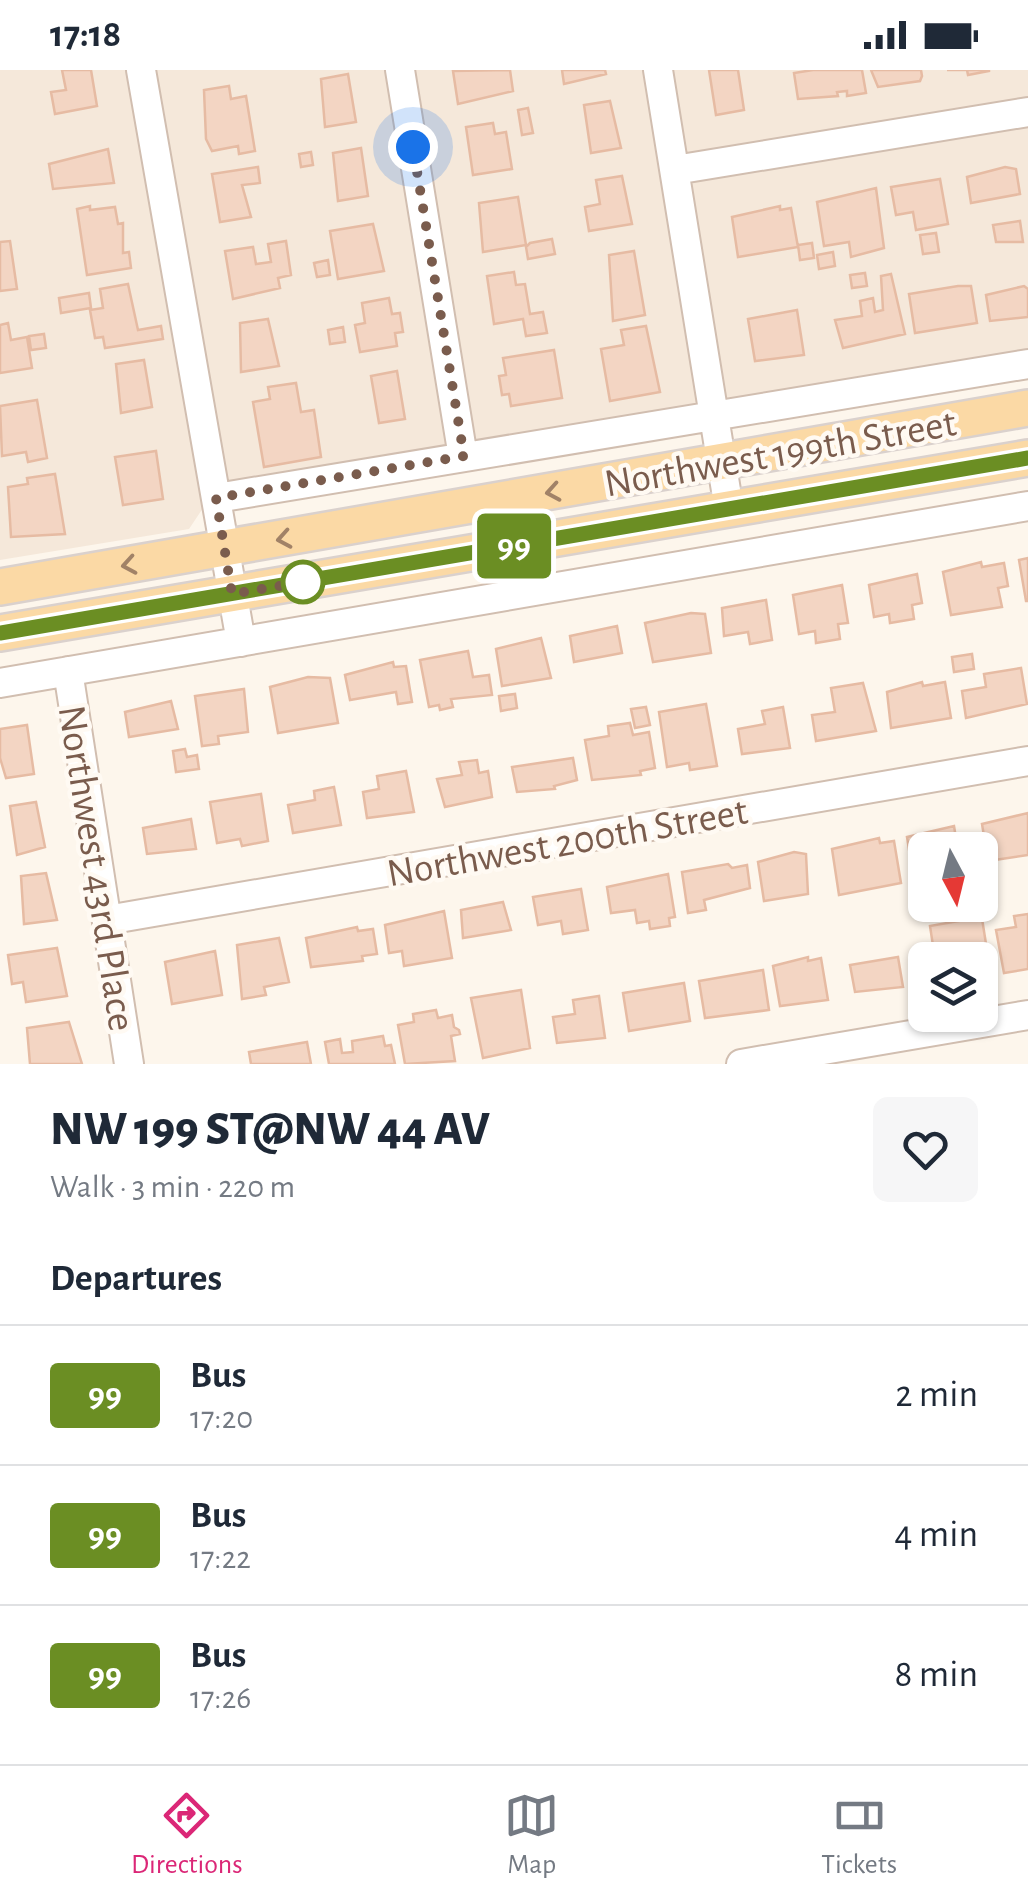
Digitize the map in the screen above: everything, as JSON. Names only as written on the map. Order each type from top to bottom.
[{"type":"main road","name":"Northwest 199th Street","points":[[0,587],[1028,408]]},
{"type":"main road","name":"Northwest 199th Street","points":[[0,633],[1028,458]]},
{"type":"street","points":[[141,70],[241,642]]},
{"type":"street","points":[[400,70],[464,456]]},
{"type":"street","points":[[658,70],[728,509]]},
{"type":"street","points":[[675,170],[1028,112]]},
{"type":"street","points":[[216,498],[714,419],[1028,364]]},
{"type":"street","points":[[0,682],[1028,506]]},
{"type":"street","name":"Northwest 43rd Place","points":[[68,671],[129,1064]]},
{"type":"street","name":"Northwest 200th Street","points":[[107,920],[1028,762]]},
{"type":"street","points":[[742,1064],[1028,1016]]},
{"type":"shaded area","points":[[0,70],[1028,70],[1028,351],[200,491],[203,508],[189,529],[0,560]]},
{"type":"building","points":[[62,70],[91,70],[97,106],[55,114],[51,92],[66,90]]},
{"type":"building","points":[[510,70],[513,91],[458,104],[453,71]]},
{"type":"building","points":[[562,70],[605,70],[606,74],[564,84]]},
{"type":"building","points":[[709,70],[738,70],[744,110],[716,115]]},
{"type":"building","points":[[862,70],[866,93],[847,96],[847,91],[837,92],[838,96],[798,99],[794,73]]},
{"type":"building","points":[[871,70],[921,70],[922,76],[920,81],[878,87]]},
{"type":"building","points":[[967,70],[989,70],[989,71],[968,75]]},
{"type":"building","points":[[348,74],[356,122],[325,127],[321,79]]},
{"type":"building","points":[[229,86],[231,99],[246,96],[255,151],[239,154],[238,146],[212,151],[206,139],[204,90]]},
{"type":"building","points":[[610,101],[621,148],[591,153],[584,105]]},
{"type":"building","points":[[528,108],[533,133],[522,135],[518,110]]},
{"type":"building","points":[[493,123],[495,134],[506,132],[512,169],[473,175],[466,127]]},
{"type":"building","points":[[361,148],[368,196],[338,201],[333,153]]},
{"type":"building","points":[[108,149],[114,183],[53,189],[49,164]]},
{"type":"building","points":[[311,152],[313,165],[301,167],[299,154]]},
{"type":"building","points":[[258,167],[260,183],[242,185],[251,217],[220,222],[212,174]]},
{"type":"building","points":[[1005,167],[1016,169],[1020,194],[971,203],[967,177]]},
{"type":"building","points":[[622,176],[632,224],[589,231],[585,207],[600,204],[596,180]]},
{"type":"building","points":[[940,179],[948,224],[916,230],[913,212],[896,215],[891,187]]},
{"type":"building","points":[[876,188],[884,248],[851,257],[849,242],[824,246],[817,202]]},
{"type":"building","points":[[518,197],[526,245],[483,252],[479,203]]},
{"type":"building","points":[[90,206],[90,210],[115,207],[118,224],[123,223],[123,253],[129,252],[131,268],[87,275],[77,209]]},
{"type":"building","points":[[780,206],[780,210],[791,208],[798,247],[738,257],[732,217]]},
{"type":"building","points":[[1020,221],[1023,242],[996,242],[993,225]]},
{"type":"building","points":[[373,224],[384,271],[338,279],[330,231]]},
{"type":"building","points":[[936,233],[939,252],[923,254],[920,235]]},
{"type":"building","points":[[552,239],[555,254],[528,259],[526,247],[530,243]]},
{"type":"building","points":[[10,241],[17,289],[0,291],[0,242]]},
{"type":"building","points":[[286,241],[291,275],[278,278],[280,288],[233,299],[225,251],[253,247],[256,264],[271,262],[268,244]]},
{"type":"building","points":[[812,243],[814,258],[800,260],[798,245]]},
{"type":"building","points":[[634,251],[645,315],[613,321],[609,255]]},
{"type":"building","points":[[833,252],[835,266],[819,269],[817,255]]},
{"type":"building","points":[[328,260],[330,275],[317,277],[314,263]]},
{"type":"building","points":[[514,272],[516,285],[525,284],[530,314],[543,312],[547,333],[526,336],[523,319],[494,324],[487,276]]},
{"type":"building","points":[[865,273],[867,286],[852,288],[850,275]]},
{"type":"building","points":[[891,274],[905,334],[843,348],[835,320],[862,316],[860,301],[873,298],[875,312],[883,310],[881,276]]},
{"type":"building","points":[[128,284],[138,330],[161,326],[163,339],[105,348],[103,337],[95,338],[90,310],[103,308],[100,289]]},
{"type":"building","points":[[971,286],[977,323],[915,333],[909,294]]},
{"type":"building","points":[[1024,286],[1028,289],[1028,317],[990,321],[986,295]]},
{"type":"building","points":[[89,293],[91,308],[61,313],[59,298]]},
{"type":"building","points":[[389,298],[392,314],[400,313],[403,332],[395,333],[397,346],[360,352],[355,325],[365,323],[362,303]]},
{"type":"building","points":[[797,310],[804,355],[755,361],[748,319]]},
{"type":"building","points":[[268,319],[279,366],[241,372],[240,323]]},
{"type":"building","points":[[8,323],[11,340],[27,337],[32,368],[0,373],[0,325]]},
{"type":"building","points":[[646,326],[660,392],[610,401],[601,349],[624,345],[621,330]]},
{"type":"building","points":[[343,327],[345,342],[330,344],[328,330]]},
{"type":"building","points":[[44,334],[46,348],[31,350],[29,336]]},
{"type":"building","points":[[554,350],[562,398],[511,406],[509,394],[502,395],[499,376],[506,375],[503,358]]},
{"type":"building","points":[[144,360],[152,407],[121,413],[116,364]]},
{"type":"building","points":[[397,371],[405,419],[379,423],[371,376]]},
{"type":"building","points":[[296,383],[301,412],[314,410],[321,457],[264,467],[253,402],[270,399],[268,387]]},
{"type":"building","points":[[37,400],[47,458],[28,462],[26,452],[2,456],[0,406]]},
{"type":"building","points":[[156,451],[163,499],[123,505],[115,457]]},
{"type":"building","points":[[55,474],[65,534],[11,537],[8,487],[28,484],[27,478]]},
{"type":"building","points":[[1028,558],[1028,601],[1026,601],[1019,560]]},
{"type":"building","points":[[981,562],[982,567],[1004,563],[1008,586],[998,588],[1002,607],[951,615],[943,572]]},
{"type":"building","points":[[917,574],[922,603],[912,605],[914,619],[890,623],[889,614],[874,617],[869,585]]},
{"type":"building","points":[[842,585],[848,623],[838,624],[840,639],[816,643],[815,631],[799,634],[793,595]]},
{"type":"building","points":[[766,600],[772,640],[750,644],[748,632],[724,636],[722,608]]},
{"type":"building","points":[[691,613],[705,614],[711,653],[653,662],[645,623]]},
{"type":"building","points":[[617,626],[622,653],[574,662],[570,636]]},
{"type":"building","points":[[541,638],[551,678],[502,686],[496,649]]},
{"type":"building","points":[[468,651],[473,677],[489,675],[492,695],[451,699],[453,707],[440,710],[439,705],[429,707],[420,660]]},
{"type":"building","points":[[972,654],[974,669],[954,672],[952,657]]},
{"type":"building","points":[[393,662],[394,667],[406,666],[412,702],[398,704],[396,692],[350,700],[345,675]]},
{"type":"building","points":[[1021,668],[1027,704],[966,718],[962,691],[986,687],[984,674]]},
{"type":"building","points":[[308,677],[330,678],[338,723],[278,733],[270,687]]},
{"type":"building","points":[[922,682],[923,686],[945,682],[951,718],[891,728],[887,692]]},
{"type":"building","points":[[863,683],[876,731],[816,741],[812,715],[835,712],[831,688]]},
{"type":"building","points":[[244,689],[248,732],[218,736],[219,744],[202,746],[195,696]]},
{"type":"building","points":[[515,694],[517,708],[501,711],[499,696]]},
{"type":"building","points":[[171,701],[178,729],[129,737],[125,712]]},
{"type":"building","points":[[706,704],[717,766],[690,770],[689,763],[667,767],[659,712]]},
{"type":"building","points":[[646,707],[650,725],[635,728],[631,709]]},
{"type":"building","points":[[783,707],[790,748],[742,754],[738,729],[765,724],[762,711]]},
{"type":"building","points":[[630,723],[633,735],[649,732],[655,768],[640,771],[641,775],[592,780],[585,740],[609,736],[608,726]]},
{"type":"building","points":[[27,725],[34,774],[6,778],[0,758],[0,729]]},
{"type":"building","points":[[185,749],[187,757],[197,755],[199,769],[176,772],[173,751]]},
{"type":"building","points":[[573,758],[577,780],[554,786],[555,789],[517,792],[512,767]]},
{"type":"building","points":[[477,760],[479,773],[488,771],[492,797],[445,807],[437,779],[462,775],[459,762]]},
{"type":"building","points":[[406,771],[414,812],[367,818],[363,792],[379,789],[377,776]]},
{"type":"building","points":[[334,787],[341,825],[293,833],[288,805],[315,800],[314,791]]},
{"type":"building","points":[[261,794],[268,841],[242,846],[240,839],[217,843],[210,802]]},
{"type":"building","points":[[36,802],[45,847],[17,855],[10,806]]},
{"type":"building","points":[[1028,813],[1028,855],[998,860],[998,832],[983,832],[982,824]]},
{"type":"building","points":[[191,819],[196,849],[147,854],[143,828]]},
{"type":"building","points":[[954,826],[955,832],[928,832]]},
{"type":"building","points":[[879,838],[880,843],[894,841],[901,883],[839,895],[832,849]]},
{"type":"building","points":[[794,852],[806,854],[808,894],[764,901],[758,862]]},
{"type":"building","points":[[728,864],[732,868],[747,865],[750,888],[704,900],[706,910],[688,913],[682,872]]},
{"type":"building","points":[[46,873],[57,920],[24,924],[21,876]]},
{"type":"building","points":[[668,874],[675,917],[669,918],[670,926],[650,929],[649,921],[637,923],[635,910],[611,913],[607,887]]},
{"type":"building","points":[[581,889],[588,930],[563,934],[561,921],[538,925],[533,897]]},
{"type":"building","points":[[503,902],[511,930],[463,938],[461,910]]},
{"type":"building","points":[[444,911],[452,958],[404,966],[402,951],[389,953],[385,925]]},
{"type":"building","points":[[1028,914],[1028,969],[1004,973],[996,930],[1016,927],[1014,916]]},
{"type":"building","points":[[983,922],[986,942],[932,942],[930,926]]},
{"type":"building","points":[[357,927],[358,931],[373,929],[377,954],[362,956],[363,961],[311,967],[306,938]]},
{"type":"building","points":[[279,938],[289,982],[264,987],[266,995],[242,999],[237,945]]},
{"type":"building","points":[[57,948],[67,996],[26,1002],[23,982],[12,984],[8,955]]},
{"type":"building","points":[[215,951],[222,995],[172,1004],[165,962]]},
{"type":"building","points":[[808,957],[808,961],[821,958],[828,1000],[780,1006],[773,966]]},
{"type":"building","points":[[898,957],[903,987],[855,992],[850,965]]},
{"type":"building","points":[[763,970],[769,1010],[705,1018],[699,981]]},
{"type":"building","points":[[684,983],[690,1021],[629,1031],[623,993]]},
{"type":"building","points":[[521,990],[530,1048],[483,1058],[471,998]]},
{"type":"building","points":[[599,996],[605,1038],[557,1043],[553,1017],[575,1014],[573,1000]]},
{"type":"building","points":[[436,1010],[438,1018],[452,1015],[454,1027],[459,1030],[460,1034],[451,1036],[455,1061],[405,1064],[398,1025],[414,1022],[413,1014]]},
{"type":"building","points":[[69,1022],[82,1064],[30,1064],[27,1028]]},
{"type":"building","points":[[383,1036],[385,1046],[391,1045],[395,1064],[329,1064],[325,1042],[340,1039],[342,1053],[353,1052],[352,1041]]},
{"type":"building","points":[[307,1042],[311,1064],[251,1064],[249,1052]]},
{"type":"bus line","name":"99","points":[[0,633],[1028,458]]},
{"type":"route","points":[[303,582],[309,581],[232,594],[216,498],[464,456],[413,147]]}]
